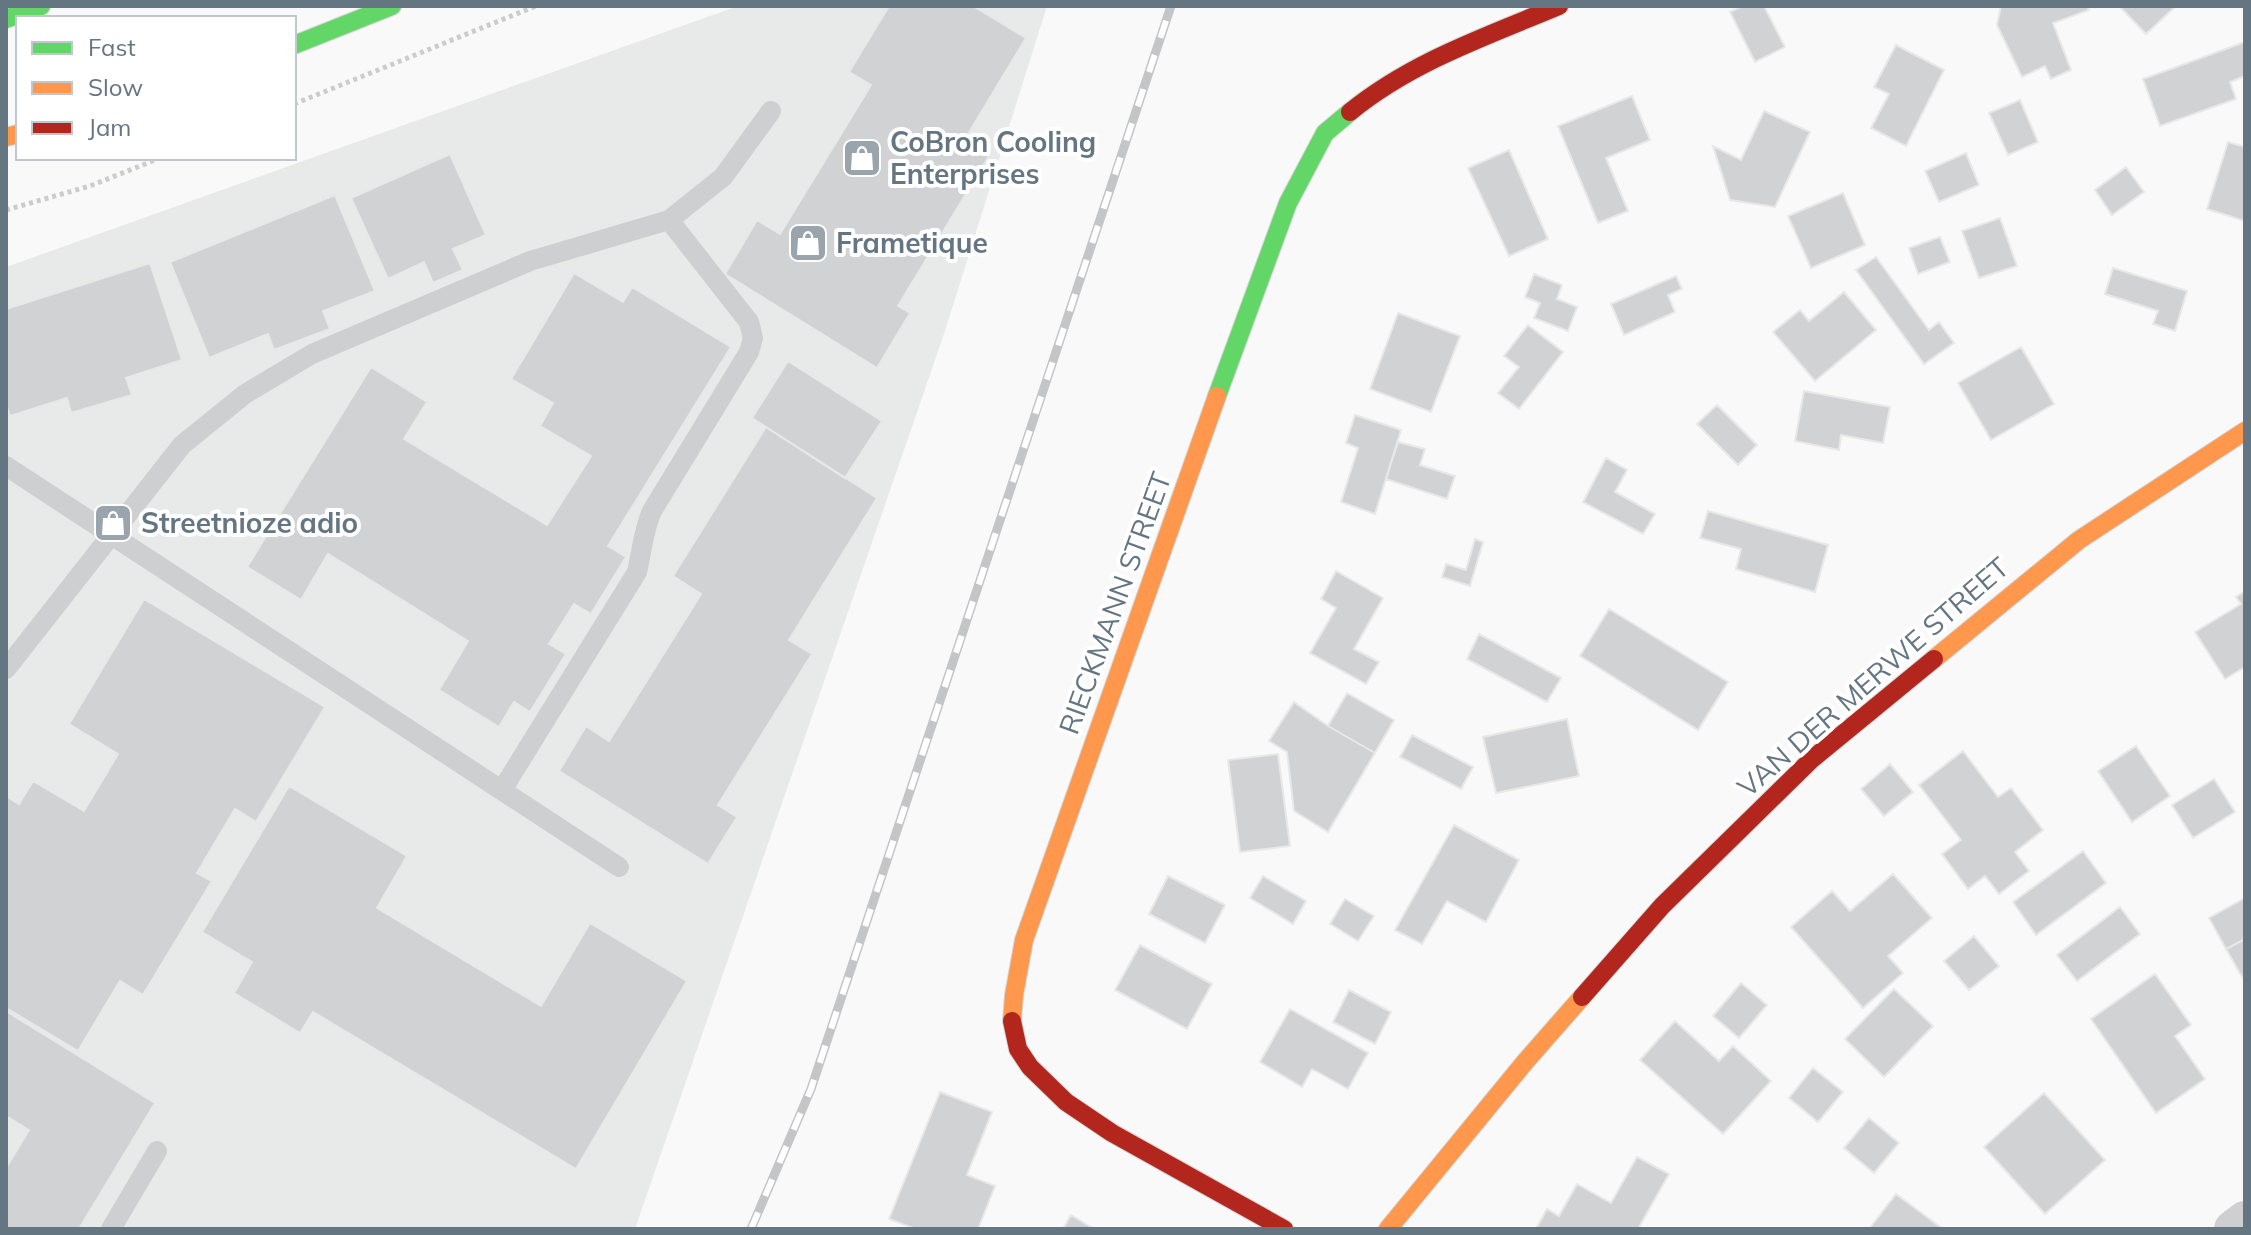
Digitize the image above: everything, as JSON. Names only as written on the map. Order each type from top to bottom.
[{"type":"street","points":[[6,19],[41,6]]},
{"type":"street","points":[[296,44],[392,6]]},
{"type":"street","name":"RIECKMANN STREET","points":[[1284,1229],[1114,1134],[1056,1094],[1030,1068],[1017,1047],[1012,1018],[1024,940],[1262,268],[1288,203],[1325,133],[1370,96],[1434,58],[1559,6]]},
{"type":"street","name":"VAN DER MERWE STREET","points":[[1388,1229],[1525,1062],[1662,906],[1811,760],[2079,540],[2245,431]]},
{"type":"street","points":[[2233,1229],[2245,1220]]},
{"type":"lane","points":[[6,669],[182,445],[245,394],[312,354],[530,261],[669,220],[723,177],[771,111]]},
{"type":"lane","points":[[502,790],[637,572],[643,550],[644,528],[652,511],[749,352],[753,338],[749,322],[669,220]]},
{"type":"lane","points":[[6,466],[619,867]]},
{"type":"lane","points":[[111,1229],[157,1151]]},
{"type":"path","points":[[296,103],[536,6]]},
{"type":"path","points":[[6,210],[90,186],[155,160]]},
{"type":"shaded area","points":[[738,6],[1047,6],[944,334],[635,1229],[6,1229],[6,267]]},
{"type":"building","points":[[889,6],[973,6],[1026,38],[967,136],[992,151],[898,306],[910,313],[877,368],[725,274],[757,220],[780,234],[871,85],[849,72]]},
{"type":"building","points":[[1743,6],[1764,6],[1785,47],[1755,62],[1730,12]]},
{"type":"building","points":[[2001,6],[2087,6],[2089,10],[2053,23],[2071,70],[2051,79],[2045,66],[2022,77],[1997,25]]},
{"type":"building","points":[[2119,6],[2176,6],[2146,34]]},
{"type":"building","points":[[2245,42],[2245,76],[2230,82],[2236,99],[2160,126],[2143,79]]},
{"type":"building","points":[[1896,45],[1944,70],[1906,146],[1871,128],[1889,94],[1874,87]]},
{"type":"building","points":[[1632,96],[1650,140],[1606,158],[1628,211],[1598,223],[1558,126]]},
{"type":"building","points":[[2020,100],[2038,142],[2008,155],[1989,113]]},
{"type":"building","points":[[1764,111],[1810,132],[1775,207],[1730,200],[1713,146],[1741,160]]},
{"type":"building","points":[[2228,142],[2245,147],[2245,221],[2207,209]]},
{"type":"building","points":[[1509,150],[1548,239],[1509,256],[1468,168]]},
{"type":"building","points":[[1966,153],[1979,185],[1939,202],[1925,171]]},
{"type":"building","points":[[450,154],[486,235],[453,249],[463,270],[433,283],[424,262],[388,279],[351,198]]},
{"type":"building","points":[[2126,167],[2144,192],[2112,215],[2095,190]]},
{"type":"building","points":[[1843,193],[1865,245],[1811,268],[1788,216]]},
{"type":"building","points":[[335,195],[375,291],[323,311],[330,329],[274,350],[268,334],[209,358],[170,262]]},
{"type":"building","points":[[2000,218],[2017,266],[1979,278],[1962,231]]},
{"type":"building","points":[[1940,237],[1950,262],[1918,274],[1909,248]]},
{"type":"building","points":[[1876,257],[1929,330],[1939,322],[1954,343],[1924,364],[1856,270]]},
{"type":"building","points":[[150,263],[182,360],[126,378],[132,395],[71,413],[67,398],[10,416],[6,405],[6,309]]},
{"type":"building","points":[[2113,268],[2187,291],[2175,331],[2153,324],[2158,311],[2105,294]]},
{"type":"building","points":[[574,273],[623,302],[632,287],[731,347],[608,546],[626,557],[591,614],[574,604],[549,644],[566,654],[530,712],[514,702],[499,727],[439,690],[468,641],[328,554],[301,600],[247,567],[371,367],[427,402],[404,439],[547,525],[591,456],[540,426],[553,403],[511,379]]},
{"type":"building","points":[[1534,274],[1562,285],[1557,299],[1577,307],[1568,331],[1534,318],[1540,303],[1525,297]]},
{"type":"building","points":[[1676,276],[1682,289],[1668,295],[1675,312],[1624,335],[1611,304]]},
{"type":"building","points":[[1844,292],[1876,330],[1815,381],[1773,332],[1800,310],[1809,321]]},
{"type":"building","points":[[1398,313],[1460,336],[1431,412],[1370,389]]},
{"type":"building","points":[[1528,325],[1563,352],[1519,409],[1498,393],[1519,367],[1504,356]]},
{"type":"building","points":[[2021,347],[2054,404],[1991,440],[1958,383]]},
{"type":"building","points":[[788,361],[882,421],[845,478],[752,418]]},
{"type":"building","points":[[1804,391],[1890,407],[1883,443],[1841,435],[1839,450],[1795,441]]},
{"type":"building","points":[[1717,405],[1757,445],[1738,465],[1697,424]]},
{"type":"building","points":[[1355,415],[1401,430],[1375,514],[1341,502],[1358,448],[1346,443]]},
{"type":"building","points":[[766,427],[877,498],[789,640],[812,654],[718,805],[737,817],[708,864],[559,771],[586,726],[609,741],[701,594],[673,576]]},
{"type":"building","points":[[1398,442],[1425,449],[1420,465],[1455,476],[1447,499],[1386,479]]},
{"type":"building","points":[[1606,458],[1627,470],[1615,492],[1655,514],[1643,534],[1583,502]]},
{"type":"building","points":[[1708,511],[1828,545],[1815,592],[1736,569],[1741,549],[1700,538]]},
{"type":"building","points":[[1475,539],[1483,542],[1470,586],[1442,577],[1446,564],[1466,570]]},
{"type":"building","points":[[1336,571],[1383,598],[1354,649],[1379,662],[1366,684],[1310,653],[1336,608],[1321,599]]},
{"type":"building","points":[[2245,591],[2245,667],[2225,679],[2195,632],[2241,604],[2236,597]]},
{"type":"building","points":[[144,599],[325,707],[256,822],[235,809],[197,873],[212,881],[143,995],[120,981],[78,1051],[6,1008],[6,796],[19,804],[33,781],[84,811],[118,754],[69,724]]},
{"type":"building","points":[[1609,609],[1728,682],[1698,730],[1580,656]]},
{"type":"building","points":[[1479,634],[1561,678],[1547,702],[1467,659]]},
{"type":"building","points":[[1347,693],[1394,720],[1375,753],[1328,726]]},
{"type":"building","points":[[1294,702],[1375,753],[1328,832],[1294,811],[1287,752],[1269,741]]},
{"type":"building","points":[[1567,719],[1579,776],[1496,793],[1483,737]]},
{"type":"building","points":[[1412,735],[1473,767],[1461,789],[1400,757]]},
{"type":"building","points":[[2136,746],[2170,796],[2132,822],[2098,771]]},
{"type":"building","points":[[1963,751],[1998,797],[2011,788],[2043,830],[2015,852],[2029,871],[1999,894],[1985,876],[1968,889],[1942,854],[1961,840],[1919,785]]},
{"type":"building","points":[[1278,754],[1290,846],[1240,852],[1228,760]]},
{"type":"building","points":[[1890,764],[1913,792],[1884,816],[1861,789]]},
{"type":"building","points":[[2214,779],[2235,812],[2193,838],[2172,805]]},
{"type":"building","points":[[289,786],[407,856],[377,908],[541,1006],[590,923],[687,981],[576,1169],[313,1012],[300,1033],[234,993],[252,962],[202,932]]},
{"type":"building","points":[[1454,825],[1519,860],[1486,922],[1447,901],[1422,944],[1395,930]]},
{"type":"building","points":[[2083,851],[2106,883],[2036,935],[2013,902]]},
{"type":"building","points":[[1893,874],[1932,918],[1888,956],[1903,973],[1863,1008],[1791,927],[1832,891],[1850,911]]},
{"type":"building","points":[[1168,876],[1225,905],[1205,943],[1149,914]]},
{"type":"building","points":[[1263,876],[1306,901],[1293,924],[1250,898]]},
{"type":"building","points":[[2245,898],[2245,939],[2226,949],[2209,918]]},
{"type":"building","points":[[1345,899],[1374,916],[1358,941],[1330,924]]},
{"type":"building","points":[[2120,907],[2140,934],[2077,981],[2057,955]]},
{"type":"building","points":[[1974,936],[1999,966],[1969,990],[1944,961]]},
{"type":"building","points":[[2245,939],[2245,982],[2226,949]]},
{"type":"building","points":[[1140,945],[1212,984],[1187,1029],[1115,990]]},
{"type":"building","points":[[2155,974],[2191,1025],[2175,1036],[2205,1079],[2156,1113],[2091,1019]]},
{"type":"building","points":[[1741,983],[1767,1005],[1739,1038],[1713,1016]]},
{"type":"building","points":[[1894,989],[1933,1026],[1884,1077],[1845,1039]]},
{"type":"building","points":[[1349,990],[1391,1012],[1375,1044],[1333,1022]]},
{"type":"building","points":[[1290,1009],[1368,1053],[1348,1089],[1312,1069],[1302,1087],[1260,1062]]},
{"type":"building","points":[[6,1011],[155,1103],[79,1229],[6,1229],[6,1168],[29,1130],[6,1116]]},
{"type":"building","points":[[1675,1021],[1719,1061],[1733,1046],[1771,1081],[1723,1134],[1640,1060]]},
{"type":"building","points":[[1813,1068],[1843,1092],[1818,1122],[1789,1098]]},
{"type":"building","points":[[940,1092],[992,1112],[967,1175],[995,1186],[978,1229],[916,1229],[889,1219]]},
{"type":"building","points":[[2044,1093],[2105,1160],[2045,1214],[1984,1147]]},
{"type":"building","points":[[1869,1118],[1899,1143],[1874,1173],[1844,1148]]},
{"type":"building","points":[[1637,1157],[1669,1174],[1638,1229],[1536,1229],[1547,1209],[1559,1216],[1577,1184],[1611,1203]]},
{"type":"building","points":[[1896,1194],[1943,1229],[1869,1229]]},
{"type":"building","points":[[1071,1215],[1094,1229],[1063,1229]]},
{"type":"railway","points":[[751,1229],[811,1089],[1171,6]]},
{"type":"traffic: fast","points":[[6,19],[41,6]]},
{"type":"traffic: fast","points":[[296,44],[392,6]]},
{"type":"traffic: fast","points":[[1217,396],[1288,203],[1325,133],[1350,112]]},
{"type":"traffic: slow","points":[[6,137],[16,134]]},
{"type":"traffic: slow","points":[[1012,1021],[1024,940],[1217,396]]},
{"type":"traffic: slow","points":[[1934,659],[2079,540],[2245,431]]},
{"type":"traffic: slow","points":[[1388,1229],[1582,997]]},
{"type":"traffic: jam","points":[[1350,112],[1424,64],[1559,6]]},
{"type":"traffic: jam","points":[[1582,997],[1662,906],[1811,760],[1934,659]]},
{"type":"traffic: jam","points":[[1012,1021],[1018,1049],[1030,1067],[1066,1102],[1112,1133],[1284,1229]]},
{"type":"place","name":"CoBron Cooling Enterprises","points":[[862,158]]},
{"type":"place","name":"Frametique","points":[[808,243]]},
{"type":"place","name":"Streetnioze adio","points":[[113,523]]}]
